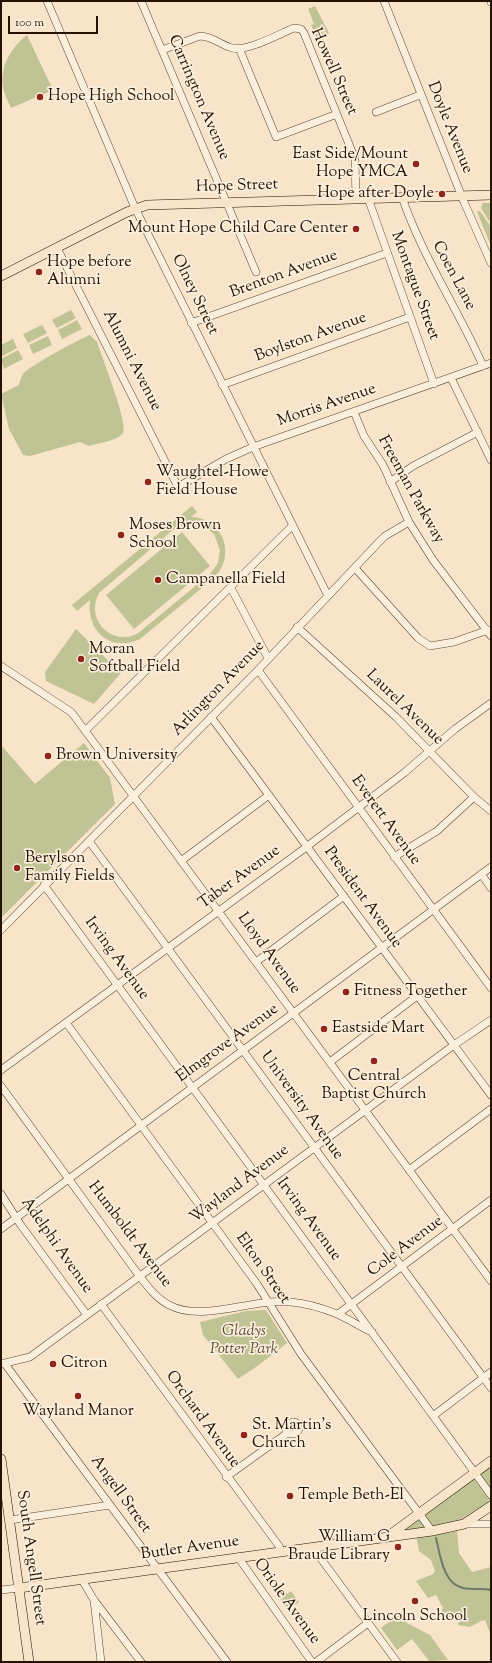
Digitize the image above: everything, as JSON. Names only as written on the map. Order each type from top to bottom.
[{"type":"main road","name":"Hope Street","points":[[1,276],[135,208],[146,205],[491,195]]},
{"type":"main road","name":"South Angell Street","points":[[1,1459],[29,1662]]},
{"type":"main road","points":[[384,1538],[420,1514],[491,1461]]},
{"type":"main road","points":[[464,1524],[491,1506]]},
{"type":"main road","name":"Butler Avenue","points":[[19,1588],[384,1538],[432,1531],[464,1524]]},
{"type":"street","name":"Olney Street","points":[[47,1],[135,208],[328,596]]},
{"type":"street","name":"Carrington Avenue","points":[[141,1],[228,202],[256,272]]},
{"type":"street","name":"Doyle Avenue","points":[[384,1],[461,196],[491,263]]},
{"type":"street","name":"Howell Street","points":[[239,48],[294,28],[301,29],[355,159],[356,198]]},
{"type":"street","points":[[162,50],[200,36],[205,36],[232,48],[239,48],[276,137],[337,114]]},
{"type":"street","points":[[376,112],[420,95]]},
{"type":"street","name":"Coen Lane","points":[[402,197],[424,251],[449,295],[483,366]]},
{"type":"street","name":"Montague Street","points":[[368,198],[434,384]]},
{"type":"street","name":"Alumni Avenue","points":[[57,248],[178,487]]},
{"type":"street","name":"Brenton Avenue","points":[[192,322],[387,253]]},
{"type":"street","name":"Boylston Avenue","points":[[222,385],[410,318]]},
{"type":"street","name":"Morris Avenue","points":[[178,487],[226,459],[253,447],[491,363]]},
{"type":"street","points":[[451,378],[491,460]]},
{"type":"street","name":"Freeman Parkway","points":[[354,412],[364,436],[381,462],[409,522],[441,571],[489,633]]},
{"type":"street","points":[[390,482],[419,463],[478,432]]},
{"type":"street","name":"Arlington Avenue","points":[[1,930],[258,670],[297,627],[385,536],[409,522]]},
{"type":"street","points":[[85,731],[292,526]]},
{"type":"street","points":[[355,568],[418,638],[426,644],[437,646],[489,633]]},
{"type":"street","points":[[231,588],[268,658]]},
{"type":"street","name":"Laurel Avenue","points":[[297,627],[396,718],[430,751],[474,798],[491,811]]},
{"type":"street","name":"Lloyd Avenue","points":[[1,666],[71,712],[491,1281]]},
{"type":"street","name":"Everett Avenue","points":[[258,670],[491,988]]},
{"type":"street","name":"Taber Avenue","points":[[1,1070],[67,1024],[218,910],[358,808],[430,751],[455,729],[491,703]]},
{"type":"street","name":"President Avenue","points":[[211,717],[491,1095]]},
{"type":"street","points":[[181,861],[269,795]]},
{"type":"street","points":[[394,857],[437,831],[474,798]]},
{"type":"street","name":"University Avenue","points":[[89,841],[491,1388]]},
{"type":"street","name":"Elmgrove Avenue","points":[[1,1229],[491,867]]},
{"type":"street","points":[[481,874],[491,888]]},
{"type":"street","name":"Irving Avenue","points":[[44,885],[491,1495]]},
{"type":"street","points":[[256,962],[344,896]]},
{"type":"street","points":[[330,1062],[418,996]]},
{"type":"street","name":"Wayland Avenue","points":[[3,1364],[30,1357],[365,1110],[491,1020]]},
{"type":"street","name":"Elton Street","points":[[67,1024],[270,1302],[301,1354],[432,1531]]},
{"type":"street","name":"Humboldt Avenue","points":[[1,1086],[140,1276],[159,1298],[168,1305],[183,1310],[199,1312],[270,1302],[302,1303],[338,1314],[372,1332]]},
{"type":"street","points":[[409,1170],[491,1109]]},
{"type":"street","name":"Adelphi Avenue","points":[[1,1194],[87,1315]]},
{"type":"street","name":"Cole Avenue","points":[[338,1314],[402,1268],[491,1200]]},
{"type":"street","name":"Orchard Avenue","points":[[101,1304],[226,1476],[279,1546],[281,1551]]},
{"type":"street","name":"Angell Street","points":[[3,1364],[227,1662]]},
{"type":"street","points":[[433,1416],[491,1372]]},
{"type":"street","points":[[226,1476],[286,1434]]},
{"type":"street","points":[[10,1520],[110,1505]]},
{"type":"street","points":[[464,1524],[491,1524]]},
{"type":"street","points":[[314,1547],[397,1662]]},
{"type":"street","name":"Oriole Avenue","points":[[238,1557],[312,1662]]},
{"type":"street","points":[[82,1580],[94,1600],[141,1662]]},
{"type":"street","name":"Butler Avenue","points":[[1,1590],[19,1588]]},
{"type":"street","points":[[94,1600],[101,1662]]},
{"type":"street","points":[[316,1662],[366,1620]]},
{"type":"green space","points":[[315,6],[329,33],[317,40],[311,25],[314,24],[308,9]]},
{"type":"green space","points":[[27,35],[53,90],[11,108],[5,95],[3,71],[12,51]]},
{"type":"green space","points":[[483,203],[491,203],[491,224],[481,208]]},
{"type":"green space","points":[[480,211],[491,227],[491,246],[477,212]]},
{"type":"green space","points":[[71,310],[76,318],[57,328],[52,320]]},
{"type":"green space","points":[[77,320],[82,329],[62,339],[58,330]]},
{"type":"green space","points":[[42,325],[47,333],[28,343],[23,334]]},
{"type":"green space","points":[[90,335],[97,342],[114,389],[122,417],[124,427],[123,433],[112,440],[89,446],[80,442],[30,456],[23,455],[9,429],[1,394],[19,385],[23,374],[34,365]]},
{"type":"green space","points":[[48,336],[52,345],[33,354],[29,345]]},
{"type":"green space","points":[[13,339],[17,348],[1,357],[1,345]]},
{"type":"green space","points":[[18,350],[23,359],[4,369],[1,359]]},
{"type":"green space","points":[[192,506],[197,512],[191,517],[202,519],[211,524],[223,539],[225,559],[221,569],[214,578],[140,639],[129,643],[110,641],[96,630],[90,611],[90,600],[77,611],[72,605]],"holes":[[[187,524],[200,524],[214,534],[220,550],[218,563],[210,574],[137,634],[127,637],[118,636],[109,633],[103,628],[98,621],[95,612],[99,593],[174,529]]]},
{"type":"green space","name":"Campanella Field","points":[[182,532],[210,566],[134,629],[106,595]]},
{"type":"green space","name":"Moran Softball Field","points":[[76,629],[121,673],[94,704],[46,681],[45,672]]},
{"type":"green space","name":"Brown University","points":[[84,743],[110,778],[115,804],[1,918],[1,745],[35,784]]},
{"type":"green space","name":"Gladys Potter Park","points":[[266,1310],[287,1343],[238,1379],[203,1335],[200,1322],[246,1311]]},
{"type":"green space","points":[[491,1466],[491,1500],[458,1521],[405,1533],[404,1528]]},
{"type":"green space","points":[[449,1528],[449,1533],[457,1531],[459,1553],[472,1572],[491,1567],[491,1636],[485,1620],[470,1627],[458,1625],[459,1620],[457,1618],[446,1617],[441,1611],[443,1608],[436,1595],[428,1598],[416,1581],[433,1574],[435,1571],[431,1560],[419,1551],[416,1535]]},
{"type":"green space","points":[[285,1591],[287,1594],[291,1591],[299,1602],[288,1610],[278,1596]]},
{"type":"green space","points":[[400,1614],[407,1623],[430,1635],[448,1660],[429,1661],[412,1639],[397,1650],[381,1628]]},
{"type":"waterway","points":[[436,1538],[441,1560],[451,1581],[463,1588],[491,1590]]},
{"type":"place","name":"Hope High School","points":[[40,97]]},
{"type":"place","name":"East Side/Mount Hope YMCA","points":[[416,164]]},
{"type":"place","name":"Hope after Doyle","points":[[442,194]]},
{"type":"place","name":"Mount Hope Child Care Center","points":[[356,229]]},
{"type":"place","name":"Hope before Alumni","points":[[39,272]]},
{"type":"place","name":"Waughtel-Howe Field House","points":[[148,482]]},
{"type":"place","name":"Moses Brown School","points":[[121,535]]},
{"type":"place","name":"Campanella Field","points":[[158,580]]},
{"type":"place","name":"Moran Softball Field","points":[[81,659]]},
{"type":"place","name":"Brown University","points":[[48,756]]},
{"type":"place","name":"Berylson Family Fields","points":[[17,868]]},
{"type":"place","name":"Fitness Together","points":[[346,992]]},
{"type":"place","name":"Eastside Mart","points":[[324,1029]]},
{"type":"place","name":"Central Baptist Church","points":[[374,1061]]},
{"type":"place","name":"Citron","points":[[53,1364]]},
{"type":"place","name":"Wayland Manor","points":[[78,1396]]},
{"type":"place","name":"St. Martin's Church","points":[[244,1435]]},
{"type":"place","name":"Temple Beth-El","points":[[290,1496]]},
{"type":"place","name":"William G Braude Library","points":[[398,1547]]},
{"type":"place","name":"Lincoln School","points":[[415,1601]]}]
